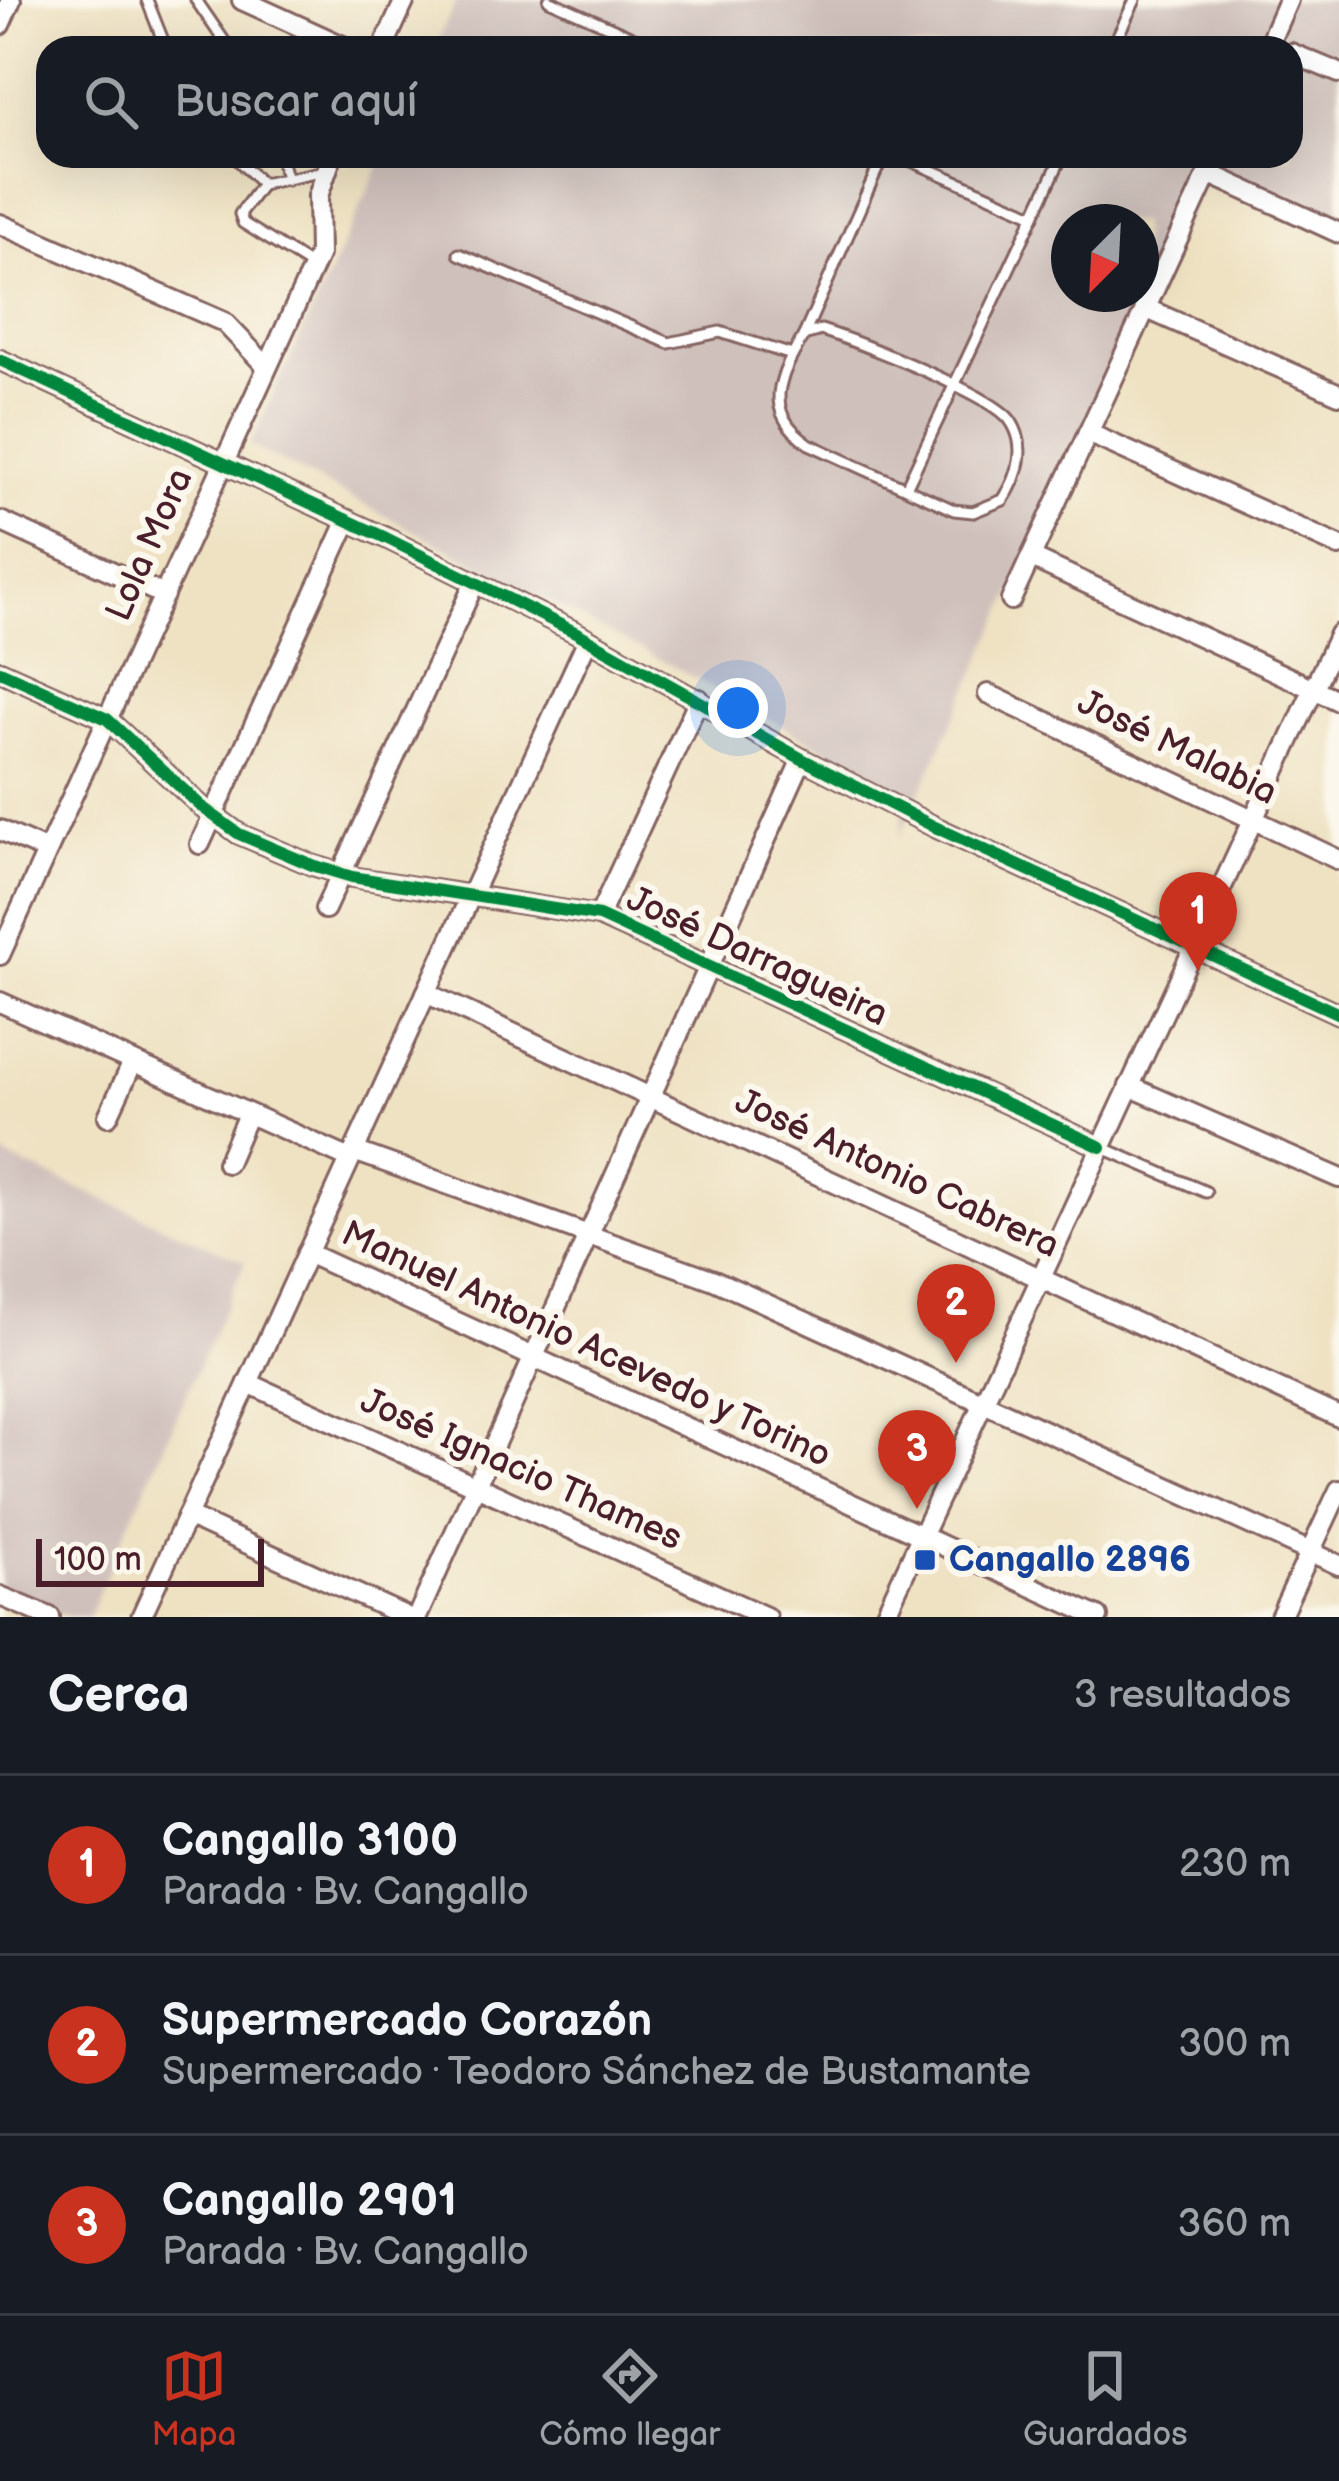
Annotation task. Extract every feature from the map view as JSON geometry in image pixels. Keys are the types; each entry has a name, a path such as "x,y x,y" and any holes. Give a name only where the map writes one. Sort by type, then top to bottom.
{"street":[{"path":"0,25 11,0"},
{"path":"242,0 321,36"},
{"path":"388,36 405,0"},
{"path":"1275,36 1288,0"},
{"path":"1303,58 1339,74"},
{"name":"Lola Mora","path":"0,955 319,254 318,196 326,168"},
{"path":"1159,278 1211,168"},
{"path":"1218,168 1339,233"},
{"path":"0,224 224,322 266,366"},
{"path":"1011,600 1143,312"},
{"path":"1154,312 1339,394"},
{"path":"0,360 475,582 935,827 1339,1014"},
{"path":"1088,434 1339,546"},
{"path":"0,520 164,595"},
{"path":"200,844 348,520"},
{"path":"1031,558 1339,701"},
{"path":"325,909 475,582"},
{"path":"884,1617 1339,634"},
{"path":"141,1617 588,639"},
{"name":"José Darragueira","path":"0,671 107,719 239,834 341,874 599,916 1101,1147"},
{"name":"José Malabia","path":"988,694 1339,860"},
{"path":"599,916 699,699"},
{"path":"417,1617 802,760"},
{"path":"0,830 47,851"},
{"name":"José Antonio Cabrera","path":"427,993 1339,1417"},
{"path":"0,1002 248,1114 352,1155 714,1280 1339,1565"},
{"path":"108,1116 133,1062"},
{"path":"1129,1086 1339,1178"},
{"path":"226,1163 248,1114"},
{"name":"Manuel Antonio Acevedo y Torino","path":"307,1253 1098,1617"},
{"name":"José Ignacio Thames","path":"248,1383 766,1617"},
{"path":"1280,1617 1339,1490"},
{"path":"187,1516 407,1617"},
{"path":"0,1596 50,1617"}],"lane":[{"path":"147,0 161,36"},
{"path":"196,0 221,36"},
{"path":"549,0 630,36"},
{"path":"1118,36 1135,0"},
{"path":"246,168 262,184"},
{"path":"284,168 287,180"},
{"path":"312,266 243,223 240,214 262,184 316,168"},
{"path":"804,335 821,330 833,334 1002,411 1013,424 1020,464 1003,500 973,512 954,510 808,444 788,429 778,404 782,379 879,168"},
{"path":"927,168 1034,215"},
{"path":"906,488 1056,168"},
{"path":"459,254 669,344 719,332 793,355"},
{"path":"1101,1147 1206,1192"}],"shaded area":[{"path":"457,0 1339,0 1339,218 1215,168 1303,168 1303,36 440,36"},
{"path":"378,168 1209,168 1159,276 1159,204 1051,204 1051,312 1142,312 899,838 907,794 250,445"},
{"path":"0,1154 245,1262 88,1617 67,1617 0,1588"}],"cycle path":[{"path":"0,360 386,538 577,633 935,827 1339,1014"},
{"path":"0,671 107,719 202,807 239,834 352,877 599,916 1101,1147"}],"place":[{"name":"Cangallo 3100","path":"1198,971"},
{"name":"Supermercado Corazón","path":"956,1363"},
{"name":"Cangallo 2901","path":"917,1509"},
{"name":"Cangallo 2896","path":"925,1560"}]}
